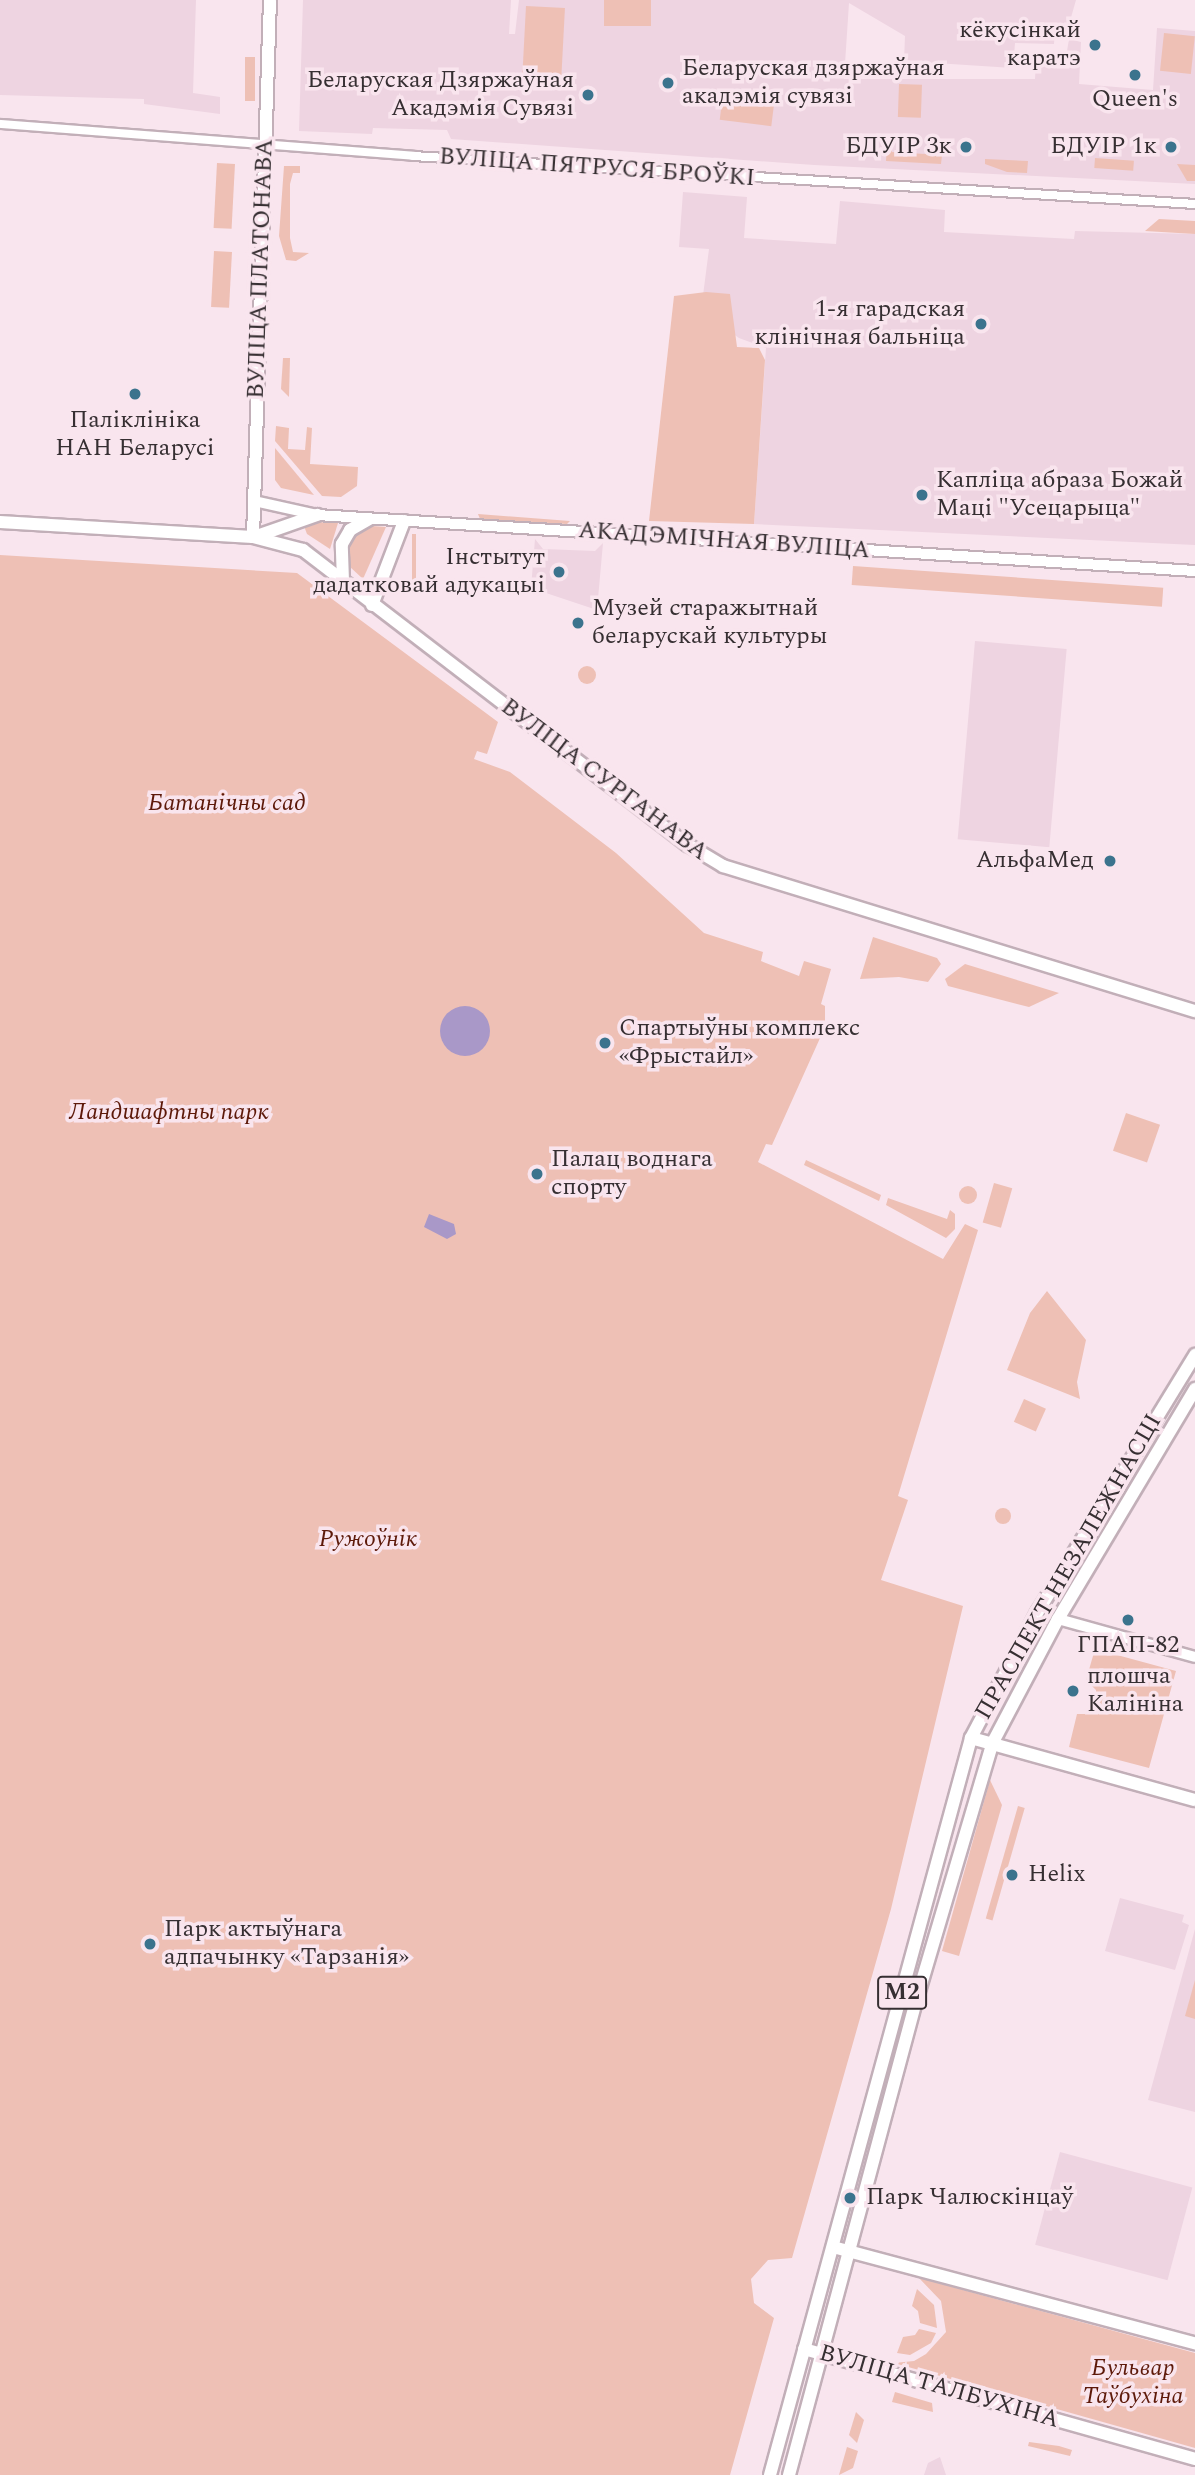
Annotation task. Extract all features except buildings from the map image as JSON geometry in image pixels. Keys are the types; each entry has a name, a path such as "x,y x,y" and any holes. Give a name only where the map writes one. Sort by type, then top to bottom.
{"main road":[{"name":"ВУЛІЦА ПЛАТОНАВА","path":"253,537 270,0"},
{"path":"0,522 253,537 317,515"},
{"path":"343,582 342,544 350,530 369,519"},
{"path":"372,605 404,521"},
{"name":"ВУЛІЦА СУРГАНАВА","path":"253,537 303,550 688,845 723,866 1195,1011"},
{"name":"ПРАСПЕКТ НЕЗАЛЕЖНАСЦІ","path":"769,2475 971,1738 1037,1614 1195,1355"},
{"name":"ПРАСПЕКТ НЕЗАЛЕЖНАСЦІ","path":"789,2475 849,2248 992,1744 1058,1619 1195,1389"},
{"path":"971,1738 1195,1800"},
{"path":"833,2246 849,2248 1195,2343"},
{"name":"ВУЛІЦА ТАЛБУХІНА","path":"804,2349 1195,2459"}],"street":[{"name":"ВУЛІЦА ПЯТРУСЯ БРОЎКІ","path":"0,124 266,145 1195,204"},
{"name":"АКАДЭМІЧНАЯ ВУЛІЦА","path":"254,501 317,515 369,519 1195,572"},
{"path":"1058,1619 1195,1657"}],"shaded area":[{"path":"0,0 196,0 193,93 220,97 220,114 144,104 144,99 0,95"},
{"path":"303,0 511,0 509,34 515,34 519,0 1076,0 1068,28 1055,27 1054,44 1015,43 1013,68 904,61 905,36 849,3 844,79 1035,79 1036,60 1065,63 1069,39 1081,42 1079,84 1153,90 1157,28 1195,31 1195,184 814,165 451,139 447,130 373,128 372,134 299,131"},
{"path":"683,192 747,197 744,238 836,244 840,201 945,210 944,232 1074,239 1075,231 1195,234 1195,545 754,524 766,348 739,338 701,311 709,249 679,247"},
{"path":"535,539 543,549 595,551 603,543 597,610 531,588"},
{"path":"975,641 1067,649 1049,847 958,839"},
{"path":"465,1006 483,1013 490,1031 483,1049 465,1056 447,1049 440,1031 447,1013"},
{"path":"429,1214 454,1224 456,1234 447,1239 424,1227"},
{"path":"1120,1898 1184,1915 1182,1922 1189,1925 1175,1970 1105,1951"},
{"path":"1195,1929 1195,2112 1148,2100"},
{"path":"1060,2152 1192,2187 1167,2280 1035,2245"},
{"path":"940,2457 946,2475 924,2475 928,2463"}],"green space":[{"path":"604,0 651,0 651,26 604,26"},
{"path":"526,6 565,8 561,86 522,84"},
{"path":"1164,33 1195,36 1191,74 1160,71"},
{"path":"245,57 255,57 255,101 245,101"},
{"path":"899,84 922,85 921,118 898,117"},
{"path":"723,93 775,99 771,126 720,120"},
{"path":"887,144 892,144 892,152 942,155 941,164 886,161"},
{"path":"1095,158 1134,161 1133,171 1094,168"},
{"path":"985,159 1028,161 1027,173 1007,172 985,164"},
{"path":"217,163 235,164 232,229 214,228"},
{"path":"1177,164 1195,165 1195,181 1187,181"},
{"path":"284,166 300,166 300,173 293,173 290,184 290,238 293,252 309,253 296,261 286,260 279,236"},
{"path":"1159,219 1195,221 1195,234 1145,231"},
{"path":"214,251 232,252 229,308 211,307"},
{"path":"706,292 730,294 737,347 759,348 765,360 754,524 649,521 674,296"},
{"path":"283,358 290,358 289,397 281,389"},
{"path":"276,426 289,428 288,449 305,450 307,427 312,428 310,464 358,467 357,486 341,497 322,496 275,441"},
{"path":"275,448 314,495 281,488 275,480"},
{"path":"478,514 570,521 567,524 480,519"},
{"path":"316,522 338,523 330,549 307,534 304,526"},
{"path":"372,526 386,527 363,579 349,566 345,556 354,536"},
{"path":"412,534 416,534 416,592 412,592"},
{"path":"0,555 297,573 498,722 487,754 477,751 474,759 510,772 616,853 704,933 763,952 761,961 799,976 804,961 831,969 821,1004 825,1006 825,1027 772,1145 766,1144 758,1162 943,1259 965,1224 978,1230 898,1496 908,1500 881,1580 963,1606 891,1909 792,2258 768,2260 751,2279 754,2303 774,2318 730,2475 0,2475"},
{"path":"853,566 1163,588 1162,607 852,585"},
{"path":"587,666 595,671 596,675 591,683 587,684 579,679 578,675 583,667"},
{"path":"873,937 937,958 941,964 928,982 899,977 860,979"},
{"path":"965,964 1059,993 1029,1007 948,986 945,979"},
{"path":"1126,1113 1160,1125 1147,1163 1113,1151"},
{"path":"806,1160 881,1195 879,1201 804,1165"},
{"path":"994,1183 1012,1188 1001,1228 983,1222"},
{"path":"968,1186 976,1191 977,1195 972,1203 968,1204 960,1199 959,1195 964,1187"},
{"path":"888,1198 947,1219 950,1210 955,1214 955,1229 946,1238 886,1205"},
{"path":"1047,1291 1086,1340 1077,1382 1080,1399 1007,1370 1030,1313"},
{"path":"1024,1399 1046,1409 1036,1432 1014,1422"},
{"path":"1000,1508 1006,1508 1011,1516 1009,1522 1000,1524 995,1519 995,1513"},
{"path":"1095,1649 1176,1671 1149,1768 1069,1747 1077,1714 1086,1714 1096,1702 1096,1690 1086,1680"},
{"path":"990,1780 1002,1805 959,1956 942,1951"},
{"path":"1018,1806 1025,1808 992,1920 986,1918"},
{"path":"1195,1980 1195,2019 1185,2016"},
{"name":"Бульвар Таўбухіна","path":"919,2278 1195,2353 1195,2448 894,2363 914,2361 926,2354 946,2332 941,2301"},
{"path":"917,2289 934,2305 937,2328 920,2323 918,2311 912,2306"},
{"path":"919,2329 936,2333 931,2343 910,2355 897,2353 903,2337 915,2335"},
{"path":"895,2392 932,2403 933,2412 892,2402"},
{"path":"856,2412 864,2420 857,2443 849,2435"},
{"path":"1029,2442 1072,2450 1070,2456 1028,2446"},
{"path":"847,2447 858,2451 853,2468 839,2475"}],"place":[{"name":"кёкусінкай каратэ","path":"1095,45"},
{"name":"Queen's","path":"1135,75"},
{"name":"Беларуская дзяржаўная акадэмія сувязі","path":"668,83"},
{"name":"Беларуская Дзяржаўная Акадэмія Сувязі","path":"588,95"},
{"name":"БДУІР 3к","path":"966,147"},
{"name":"БДУІР 1к","path":"1171,147"},
{"name":"1-я гарадская клінічная бальніца","path":"981,324"},
{"name":"Паліклініка НАН Беларусі","path":"135,394"},
{"name":"Капліца абраза Божай Маці \"Усецарыца\"","path":"922,495"},
{"name":"Інстытут дадатковай адукацыі","path":"559,572"},
{"name":"Музей старажытнай беларускай культуры","path":"578,623"},
{"name":"АльфаМед","path":"1110,861"},
{"name":"Спартыўны комплекс «Фрыстайл»","path":"605,1043"},
{"name":"Палац воднага спорту","path":"537,1174"},
{"name":"ГПАП-82","path":"1128,1620"},
{"name":"плошча Калініна","path":"1073,1691"},
{"name":"Helix","path":"1012,1875"},
{"name":"Парк актыўнага адпачынку «Тарзанія»","path":"150,1944"},
{"name":"Парк Чалюскінцаў","path":"850,2198"}],"park label":[{"name":"Батанічны сад","path":"227,804"},
{"name":"Ландшафтны парк","path":"169,1113"},
{"name":"Ружоўнік","path":"368,1540"}]}
